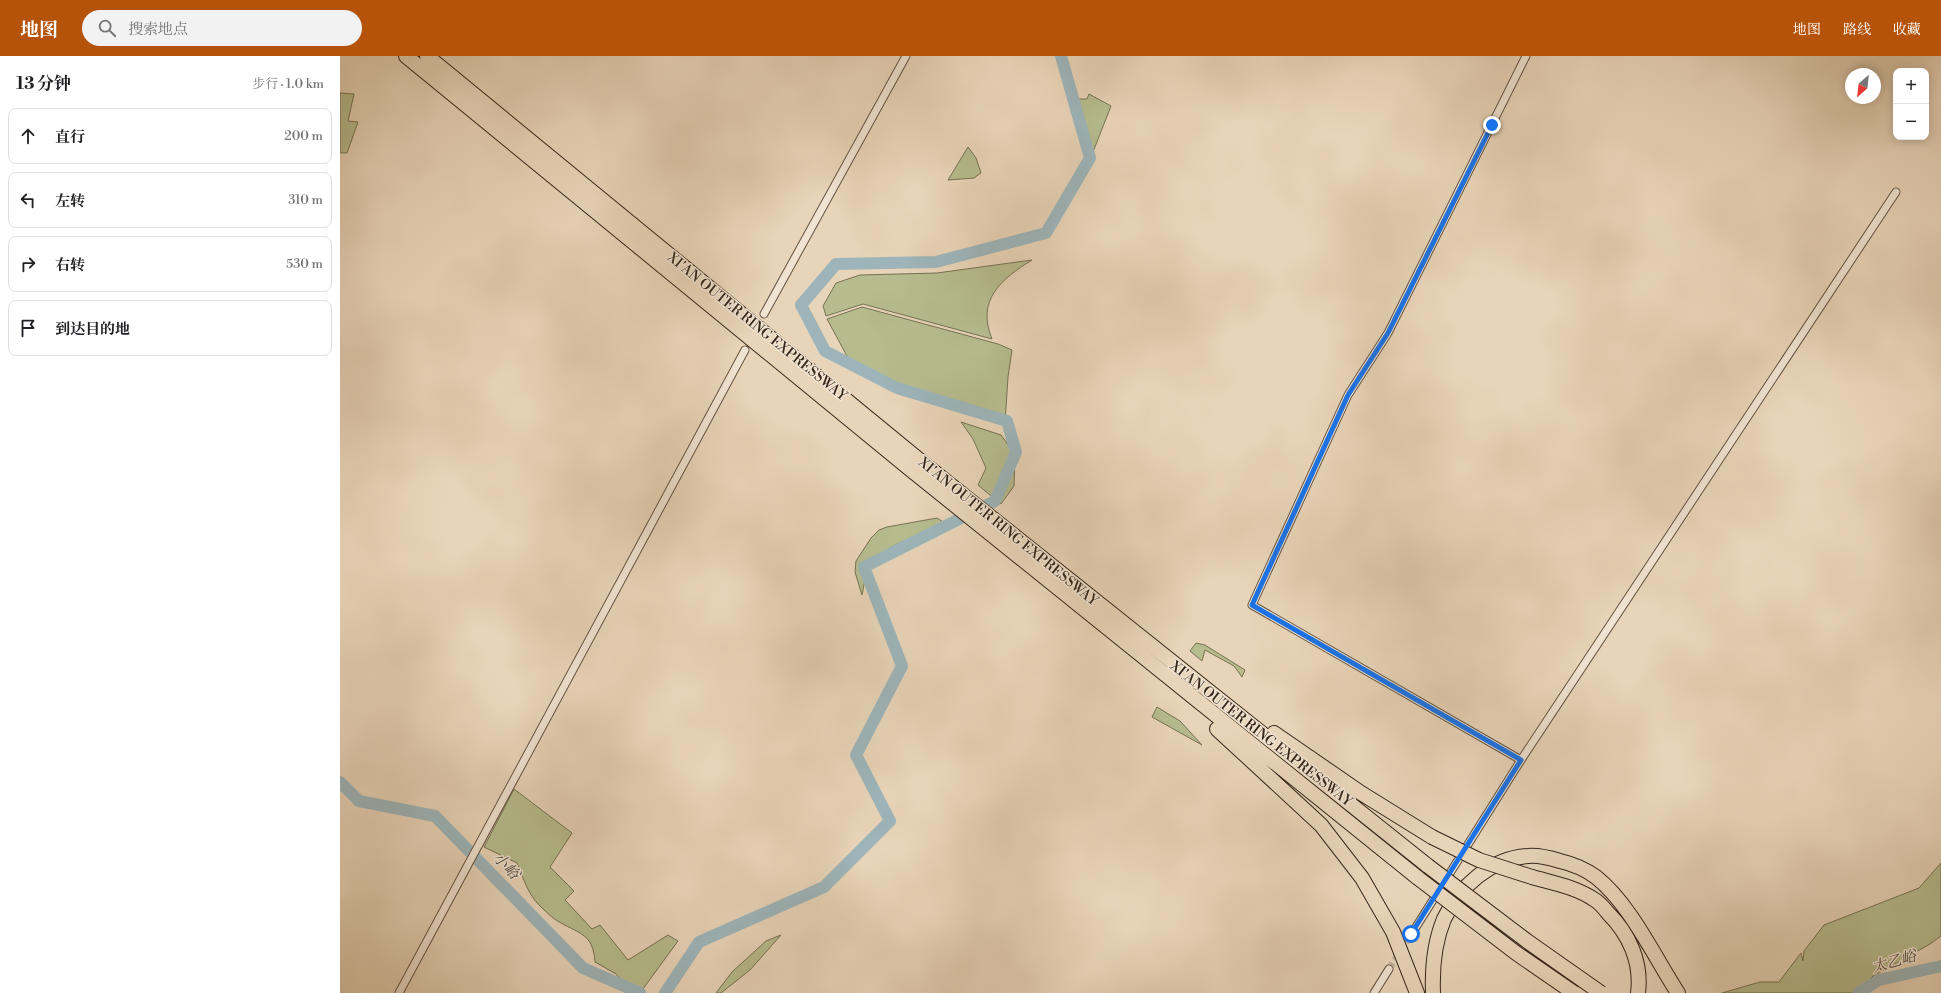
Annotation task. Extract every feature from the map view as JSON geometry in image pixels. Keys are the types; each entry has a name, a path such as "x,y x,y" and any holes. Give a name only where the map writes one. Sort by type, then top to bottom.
{"highway":[{"name":"XI'AN OUTER RING EXPRESSWAY","path":"406,56 1018,548 1104,626 1418,878 1516,953 1574,993"},
{"name":"XI'AN OUTER RING EXPRESSWAY","path":"427,56 950,493"},
{"name":"XI'AN OUTER RING EXPRESSWAY","path":"1018,548 1116,618 1428,866 1527,941 1601,993"},
{"path":"1116,618 1361,794 1432,838 1479,860 1532,877 1571,887 1596,900 1618,923 1630,941 1638,964 1638,993"},
{"path":"1104,626 1250,758 1321,826 1362,878 1393,932 1417,993"},
{"path":"1433,993 1432,970 1435,946 1444,920 1455,899 1478,876 1503,862 1528,856 1551,858 1575,865 1596,877 1618,899 1640,930 1678,993"}],"street":[{"path":"764,314 906,56"},
{"path":"1521,760 1252,605 1348,395 1388,333 1526,56"},
{"path":"1411,934 1521,760 1896,192"},
{"path":"399,993 744,350"},
{"path":"1374,993 1388,970"}],"green space":[{"path":"340,93 354,94 348,121 358,122 347,153 340,153"},
{"path":"1089,94 1111,106 1091,157 1076,99 1087,99"},
{"path":"968,147 976,158 981,173 974,178 948,180"},
{"path":"1032,260 1010,275 994,292 989,302 987,313 988,325 992,339 863,304 826,316 823,306 836,283 860,275 937,273"},
{"path":"862,307 998,344 1012,350 1008,377 1005,423 962,403 863,375 847,356 827,319"},
{"path":"961,422 1001,435 1015,454 1014,486 1001,504 978,485 986,468 973,439"},
{"path":"937,518 951,527 903,541 882,554 874,562 867,573 862,595 855,572 856,561 871,538 879,530 887,527"},
{"path":"1196,643 1205,645 1245,670 1242,677 1234,666 1205,650 1202,661 1190,651"},
{"path":"1157,707 1180,721 1202,745 1152,717"},
{"path":"514,789 572,833 550,867 574,891 565,900 592,929 600,925 628,960 668,935 678,941 640,993 631,992 616,974 595,962 594,952 588,939 556,920 538,904 528,889 517,863 484,847"},
{"path":"1941,863 1941,936 1930,944 1873,976 1857,993 1722,993 1760,982 1779,982 1801,953 1803,961 1804,951 1824,925 1919,888"},
{"path":"781,935 750,970 721,993 716,993 732,972 766,941"}],"waterway":[{"path":"665,993 699,942 824,887 890,821 856,755 902,666 864,567 995,501 1016,452 1007,421 897,388 825,351 801,305 836,264 936,262 1046,233 1090,158 1061,56"},
{"name":"小峪","path":"340,782 359,801 435,816 583,968 640,993"},
{"name":"太乙峪","path":"1858,993 1879,980 1941,966"}],"tunnel":[{"path":"1389,969 1411,935"}],"route":[{"path":"1411,934 1521,760 1252,605 1348,395 1388,333 1492,125"}]}
